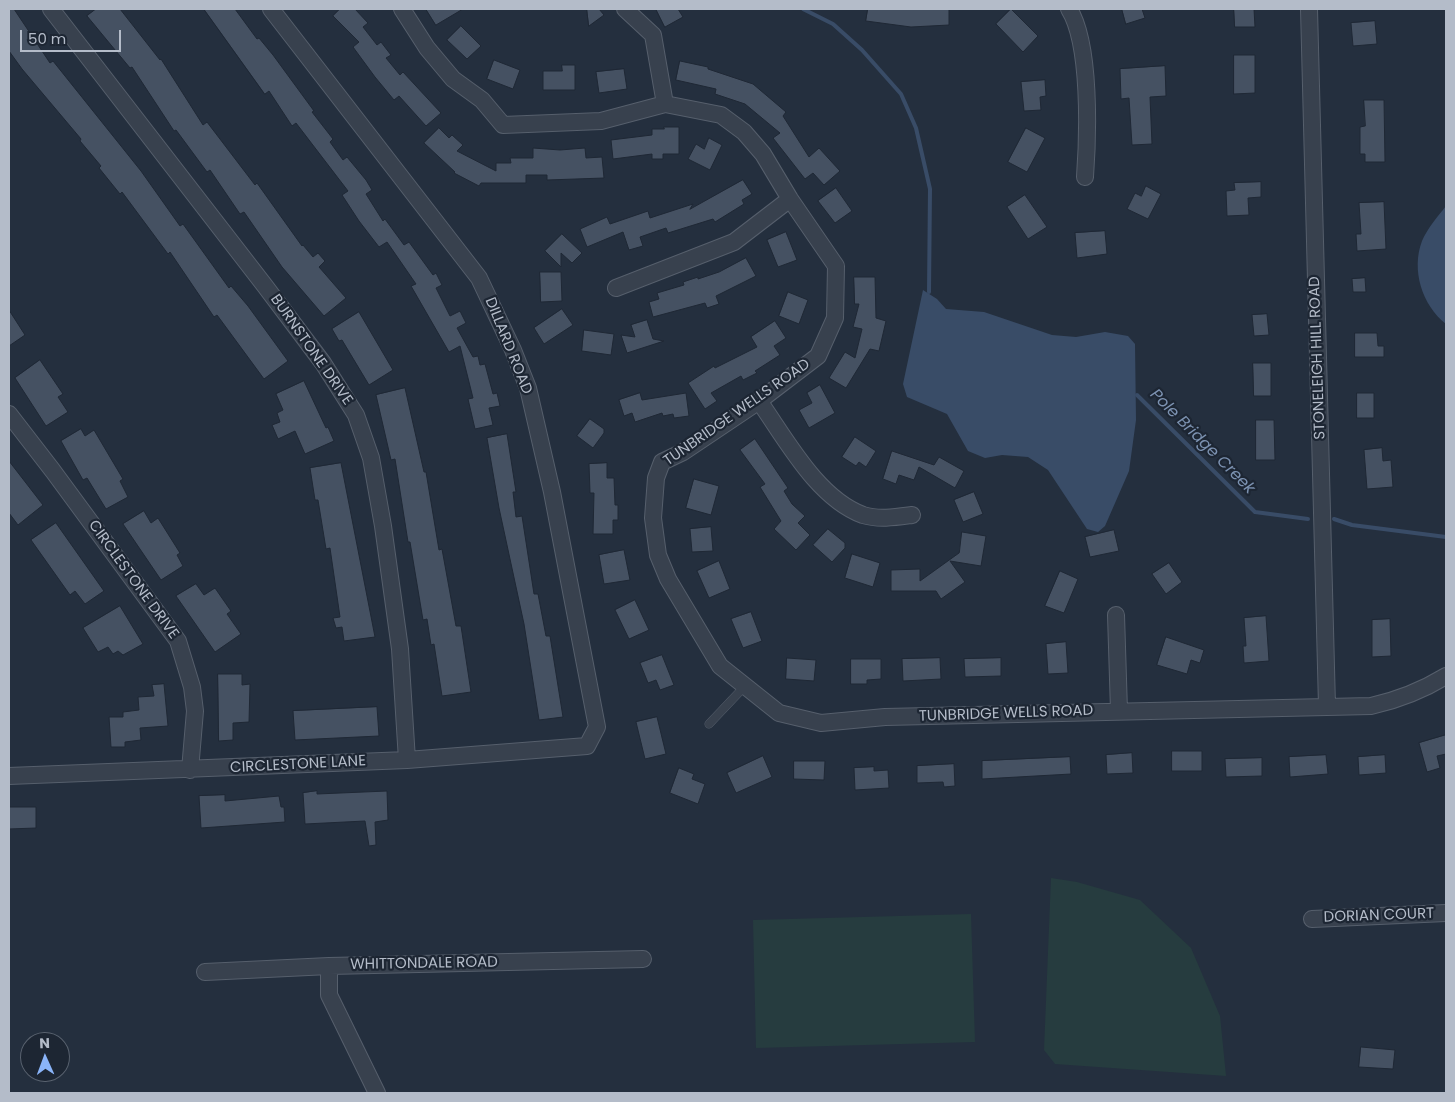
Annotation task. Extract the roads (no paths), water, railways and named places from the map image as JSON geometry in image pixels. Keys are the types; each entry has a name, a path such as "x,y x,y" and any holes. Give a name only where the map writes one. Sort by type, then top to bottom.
{"street":[{"name":"BURNSTONE DRIVE","path":"51,9 323,363 356,414 371,458 400,649 406,760"},
{"name":"DILLARD ROAD","path":"271,9 479,278 513,350 528,388 552,492 597,727 586,746"},
{"name":"TUNBRIDGE WELLS ROAD","path":"402,9 427,48 453,79 482,100 503,125 601,121 665,104 721,115 744,132 763,154 790,199 836,266 835,318 818,356 759,401 683,452 662,462 656,478 653,518 658,555 668,579 720,666 779,713 821,723 885,717 1371,706 1391,701 1428,687 1446,676"},
{"path":"625,9 653,35 665,104"},
{"path":"1069,9 1079,32 1083,65 1085,177"},
{"name":"STONELEIGH HILL ROAD","path":"1309,9 1327,706"},
{"path":"616,288 734,242 790,199"},
{"path":"759,401 817,481 834,498 864,515 889,518 912,515"},
{"name":"CIRCLESTONE DRIVE","path":"9,414 178,641 192,687 195,711 190,770"},
{"path":"1116,615 1119,711"},
{"name":"CIRCLESTONE LANE","path":"9,776 406,760 586,746"},
{"name":"DORIAN COURT","path":"1312,919 1446,914"},
{"name":"WHITTONDALE ROAD","path":"205,972 329,966 643,959"},
{"path":"329,966 329,995 377,1093"}],"lane":[{"path":"709,724 745,686"}],"water":[{"path":"1446,206 1446,324 1425,297 1418,275 1418,264 1419,252 1424,236"},
{"path":"923,290 937,299 946,309 984,312 1052,335 1076,337 1105,332 1128,336 1135,344 1136,420 1129,471 1105,526 1098,532 1087,529 1048,470 1028,457 1002,455 985,458 968,451 947,414 907,397 903,384"}],"waterway":[{"name":"Pole Bridge Creek","path":"803,9 833,24 862,50 901,94 916,128 930,189 929,292"},
{"name":"Pole Bridge Creek","path":"1137,395 1255,512 1308,519"},
{"name":"Pole Bridge Creek","path":"1334,519 1352,525 1446,537"}]}
